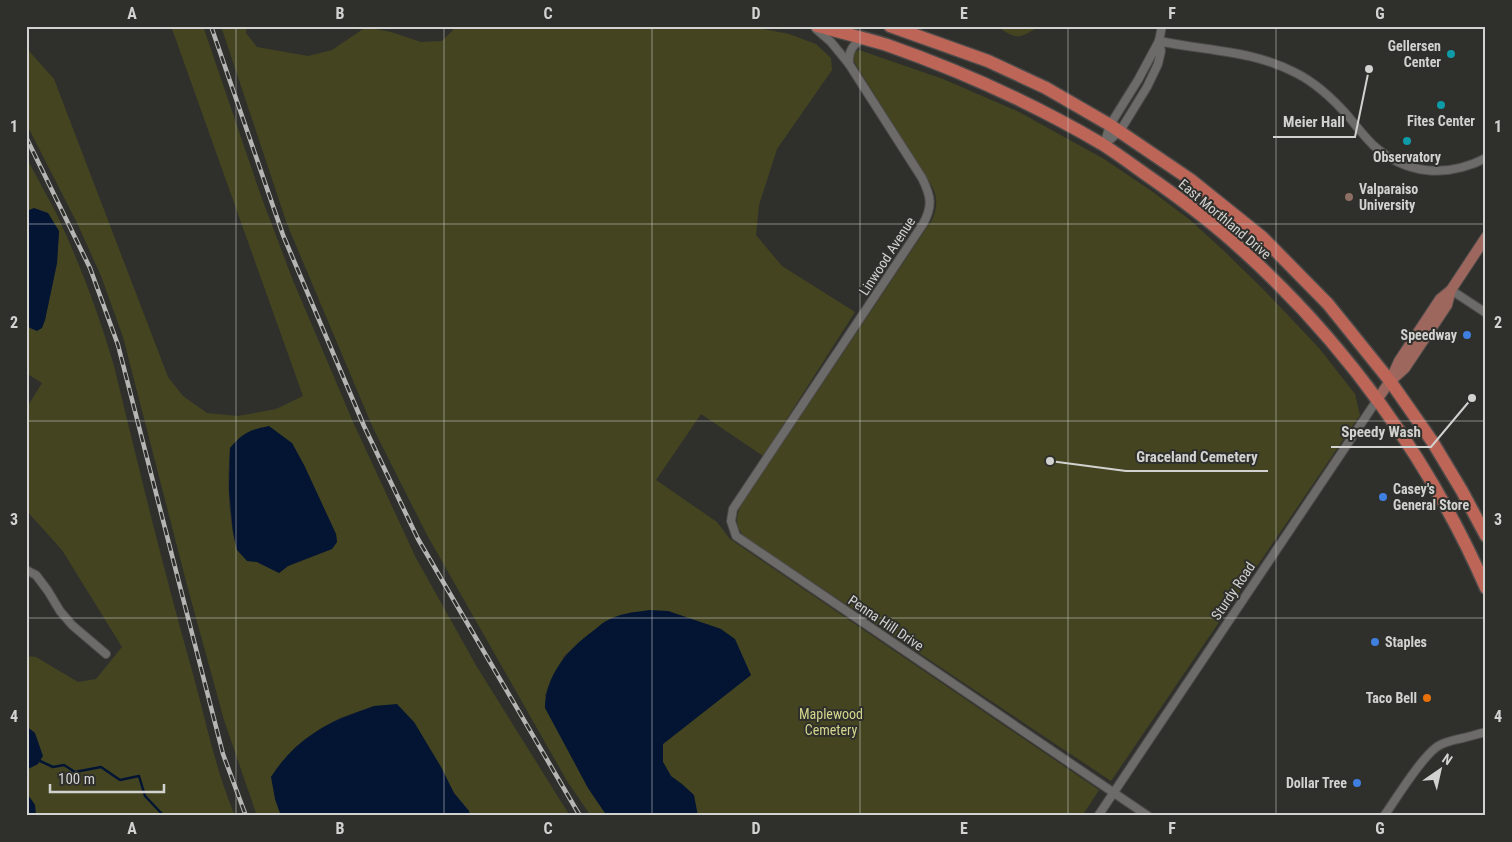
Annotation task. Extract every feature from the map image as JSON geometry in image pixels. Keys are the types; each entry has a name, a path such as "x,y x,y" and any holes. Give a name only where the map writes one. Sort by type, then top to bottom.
{"highway":[{"name":"East Morthland Drive","path":"815,26 864,38 946,67 1052,116 1104,145 1188,205 1240,247 1292,298 1334,346 1377,400 1413,452 1443,502 1472,556 1486,588"},
{"name":"East Morthland Drive","path":"890,26 988,61 1046,88 1115,128 1191,180 1262,237 1328,304 1390,381 1432,441 1484,529"}],"main road":[{"name":"Sturdy Road","path":"1377,400 1390,381 1400,360 1440,299 1451,290 1486,237"}],"street":[{"name":"Linwood Avenue","path":"803,405 923,224 930,206 922,178 849,64 832,42 815,26"},
{"path":"1104,145 1152,77 1161,51 1159,41 1162,26"},
{"path":"849,64 849,53 852,47 864,38"},
{"path":"1159,41 1245,55 1282,66 1297,73 1319,88 1335,103 1372,144 1394,160 1408,166 1439,171 1454,170 1471,166 1486,158"},
{"path":"1451,290 1486,313"},
{"name":"Sturdy Road","path":"1098,816 1377,400"},
{"name":"Penna Hill Drive","path":"803,405 733,509 731,521 736,536 1148,816"},
{"path":"26,570 36,575 60,611 72,625 106,654"},
{"path":"1384,816 1420,765 1438,746 1450,740 1486,732"}],"green space":[{"path":"171,26 203,26 261,196 292,278 353,422 416,558 477,667 570,816 470,816 469,811 454,793 414,722 374,706 340,718 318,730 275,799 281,816 257,816 224,720 123,337 101,276 78,225 26,123 26,46 54,79 168,377 183,396 207,413 238,416 276,409 303,396","holes":["292,443 336,534 337,542 332,549 288,566 279,573 237,550 229,499 230,448"]},
{"name":"Maplewood Cemetery","path":"221,26 247,26 246,33 257,47 308,56 332,50 366,27 391,32 421,42 442,41 455,26 747,26 789,34 816,44 831,58 832,70 777,149 759,205 756,235 782,266 855,312 763,456 701,414 656,480 717,522 730,539 1099,790 1082,816 686,816 671,776 663,762 663,744 751,675 721,629 668,611 632,612 608,620 564,656 545,695 574,761 588,788 607,816 591,816 567,781 427,535 373,428 287,224"},
{"path":"1040,26 1023,35 1015,36 998,27"},
{"path":"859,50 943,79 1019,112 1104,159 1153,192 1190,220 1265,291 1319,348 1355,394 1360,415 1111,781 745,537 738,527 737,516 740,507 932,220 935,212 936,196 933,188 853,60 854,54"},
{"path":"26,157 57,215 74,252 89,289 108,347 212,746 222,782 235,816 36,816 35,805 26,792 26,770 38,764 35,733 26,726 26,656 36,657 78,682 96,679 122,647 62,550 26,510 26,409 42,383 26,373 26,324 30,328 42,328 45,320 57,263 59,232 48,213 29,210 26,214"}],"water":[{"path":"34,208 48,213 59,231 57,263 45,320 42,328 37,331 26,324 26,214"},
{"path":"269,426 292,443 336,534 337,542 332,549 288,566 279,573 257,562 247,561 237,550 233,532 229,490 230,448 247,433"},
{"path":"650,610 668,611 721,629 735,639 751,675 663,744 663,762 671,776 694,795 698,816 607,816 588,788 545,708 546,696 554,674 575,646 606,621 623,614"},
{"path":"397,704 414,722 454,793 469,811 470,816 281,816 275,799 271,777 297,746 318,730 342,718 374,706"},
{"path":"26,726 35,733 43,756 38,764 26,770"},
{"path":"26,792 35,805 36,816 26,816"}],"waterway":[{"path":"38,760 53,767 64,765 75,772 101,767 120,780 139,776 145,796 164,816"}],"railway":[{"path":"211,26 283,235 364,426 418,539 580,816"},
{"path":"26,137 90,268 118,345 223,754 246,816"}],"place":[{"name":"Gellersen Center","path":"1451,54"},
{"name":"Meier Hall","path":"1369,69"},
{"name":"Fites Center","path":"1441,105"},
{"name":"Observatory","path":"1407,141"},
{"name":"Valparaiso University","path":"1349,197"},
{"name":"Speedway","path":"1467,335"},
{"name":"Speedy Wash","path":"1472,398"},
{"name":"Graceland Cemetery","path":"1050,461"},
{"name":"Casey's General Store","path":"1383,497"},
{"name":"Staples","path":"1375,642"},
{"name":"Taco Bell","path":"1427,698"},
{"name":"Dollar Tree","path":"1357,783"}]}
